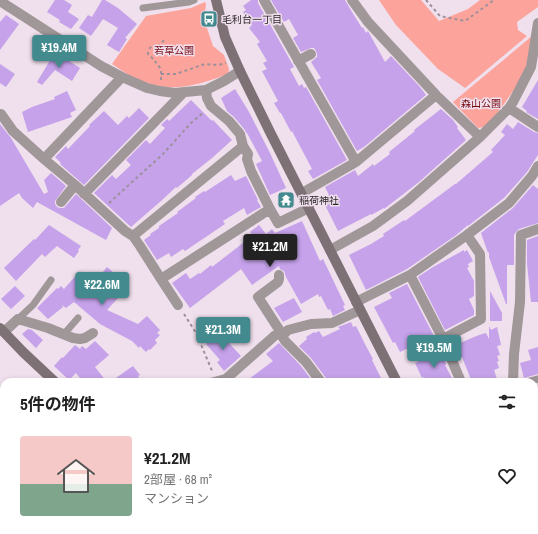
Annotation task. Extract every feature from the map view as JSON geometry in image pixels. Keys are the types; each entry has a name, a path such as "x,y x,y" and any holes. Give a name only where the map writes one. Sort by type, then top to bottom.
{"street":[{"path":"216,0 225,37 240,71 395,378"},
{"path":"264,0 356,162"},
{"path":"352,0 368,22 436,95 480,138"},
{"path":"0,1 101,66 147,88 175,93 206,90 240,71"},
{"path":"330,250 373,226 407,201 480,138 509,108 531,67 538,23"},
{"path":"298,61 311,54"},
{"path":"44,159 122,77"},
{"path":"206,90 210,106 229,120 240,134 248,154 251,171 278,223 309,208"},
{"path":"84,194 184,92"},
{"path":"302,193 356,162 436,95"},
{"path":"509,108 538,127"},
{"path":"0,114 13,131 75,185 124,231 133,236 160,280 178,305"},
{"path":"133,236 244,146"},
{"path":"225,378 288,330 311,324 332,323 410,275 509,203 535,179 538,166"},
{"path":"61,202 75,185"},
{"path":"160,280 270,209"},
{"path":"513,378 514,354 520,302 520,235 538,229"},
{"path":"443,339 481,319 480,254 467,235"},
{"path":"279,275 278,282 258,297 285,341 306,362 318,378"},
{"path":"410,275 443,339 460,378"},
{"path":"51,378 2,330 18,319 73,338 85,338 93,333"}],"lane":[{"path":"143,8 189,2 194,0"},
{"path":"18,319 33,304 51,280"},
{"path":"64,334 78,318"}],"path":[{"path":"426,0 440,16 465,21 494,0"},
{"path":"205,24 210,23"},
{"path":"160,91 161,69 154,59 148,54 148,51 153,45 157,48 164,40"},
{"path":"161,74 176,74 205,64 218,65 229,61"},
{"path":"112,201 163,154 199,116"},
{"path":"178,305 196,333 213,373 225,378"}],"green space":[{"path":"379,0 421,0 439,21 468,9 480,0 538,0 538,7 517,22 518,30 527,36 465,88 438,69 396,25"},
{"name":"若草公園","path":"205,2 204,19 213,46 224,55 229,69 228,74 190,86 167,87 143,82 130,76 112,64 146,16 191,8"},
{"name":"森山公園","path":"532,36 527,67 521,80 494,118 484,127 478,128 453,102"}],"building":[{"path":"55,0 64,0 72,5 68,12 79,19 71,29 59,22 60,20 47,12"},
{"path":"102,0 105,0 118,8 137,24 125,38 127,39 119,52 107,45 118,28 103,19 91,36 79,28 88,15 92,17"},
{"path":"251,0 258,0 258,3 294,67 290,69 299,86 302,84 304,88 306,87 347,160 313,179 308,171 312,169 292,131 291,132 274,103 278,101 262,71 267,69 263,63 267,61 257,44 260,42 249,28 252,25 243,12 246,10 243,6"},
{"path":"271,0 345,0 362,28 363,27 366,33 368,31 385,62 391,56 426,95 364,147 357,151 317,80 321,78 311,62 317,57 316,51 314,48 311,48 301,52 293,38 298,35 289,19 284,22"},
{"path":"6,15 19,24 0,50 0,22"},
{"path":"55,52 80,68 72,81 55,70 42,85 37,82"},
{"path":"0,64 15,74 6,87 0,83"},
{"path":"538,80 538,119 526,112 527,111 522,107"},
{"path":"235,89 249,112 286,188 270,195 256,164 262,161 247,133 227,111 221,98"},
{"path":"67,91 76,110 70,113 72,117 28,132 22,112 55,99 54,97"},
{"path":"191,100 232,140 131,227 94,193 112,175 116,179 131,165 126,160 146,140 150,144 165,128 161,125 167,119 169,121"},
{"path":"139,108 149,118 84,185 60,164 61,163 55,157 66,146 68,149 90,126 89,125 104,111 118,125 127,116 129,118"},
{"path":"441,109 453,120 466,140 419,182 384,209 338,231 322,199 329,195 325,187 355,170 358,176 373,164 374,166 390,154 389,152 415,131 414,130"},
{"path":"518,122 538,133 538,155 527,172 504,198 455,236 407,269 366,290 349,255 384,236 383,234 404,220 405,221 456,184 493,152 491,150 505,135 501,132 507,124 513,129"},
{"path":"0,124 11,138 44,194 48,192 44,180 51,173 66,186 55,201 57,207 64,208 76,194 112,228 106,240 37,202 33,208 22,198 19,193 0,206"},
{"path":"231,175 235,181 246,176 261,207 247,215 244,208 223,221 225,224 185,251 183,249 171,257 169,253 157,260 144,240 159,228 159,226 196,198 195,197"},
{"path":"533,185 538,189 538,223 519,229 514,235 514,265 507,265 506,304 489,257 489,252 488,253 481,233 513,208"},
{"path":"302,221 320,261 323,259 345,305 343,306 345,310 333,316 330,309 328,310 321,296 319,297 318,294 301,304 284,271 280,269 279,266 252,285 241,269 190,308 172,283 186,273 190,279 199,273 200,274 211,265 212,267 253,235 250,232 259,225 266,234 272,229 275,233"},
{"path":"49,225 81,246 78,250 79,251 74,258 57,246 45,257 42,254 16,281 4,268"},
{"path":"538,236 538,302 531,302 527,264 527,240"},
{"path":"464,250 464,252 467,250 473,261 468,264 469,267 467,268 474,281 474,296 469,299 474,310 474,315 445,330 418,277"},
{"path":"107,267 129,286 107,310 138,324 147,316 160,330 157,333 160,335 155,340 157,343 146,352 132,341 100,324 74,302 66,308 62,305 63,307 48,319 37,308 57,288 58,289 61,286 64,289 80,271 86,279 94,274 98,278"},
{"path":"407,284 434,336 400,352 395,342 393,343 374,307 392,298 389,293"},
{"path":"15,286 25,296 11,309 1,299"},
{"path":"490,291 502,313 502,321 490,321"},
{"path":"294,298 302,312 283,322 274,308"},
{"path":"351,322 353,327 356,326 381,378 326,378 311,358 299,346 307,339 306,337 314,332 319,331 323,337 340,329 338,327"},
{"path":"489,326 491,330 497,327 501,345 497,346 500,355 497,356 499,368 494,370 497,378 470,378 462,357 458,359 453,346 486,333 489,339"},
{"path":"28,329 32,330 43,340 36,348 22,334"},
{"path":"223,331 230,339 227,341 241,356 224,371 217,362 220,360 206,344 218,333 220,335"},
{"path":"95,341 109,355 95,367 104,378 80,378 76,373 71,378 67,378 54,366 75,345 80,349 82,346 86,349"},
{"path":"279,343 301,366 310,378 250,378 273,361 266,354"},
{"path":"538,347 538,374 524,378 520,363 531,360 528,350"},
{"path":"441,351 446,364 445,365 452,378 422,378 415,363"},
{"path":"133,366 140,375 138,378 116,378"}],"place":[{"name":"毛利台一丁目","path":"209,19"},
{"name":"稲荷神社","path":"286,200"}]}
